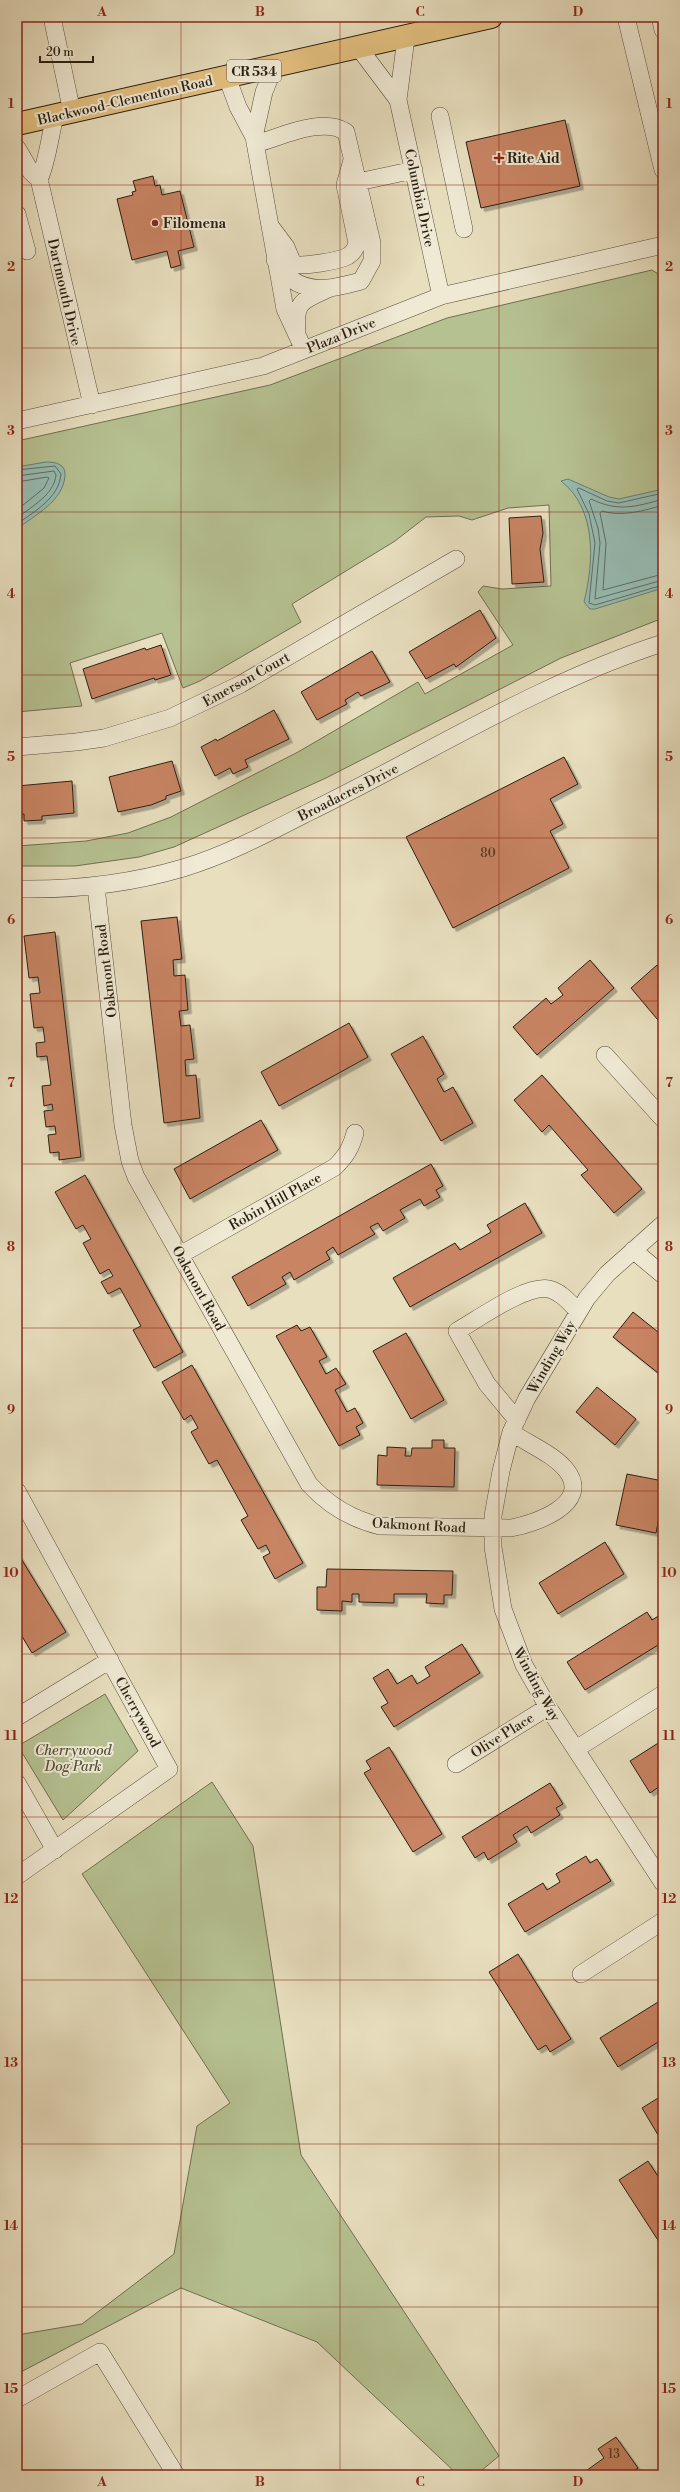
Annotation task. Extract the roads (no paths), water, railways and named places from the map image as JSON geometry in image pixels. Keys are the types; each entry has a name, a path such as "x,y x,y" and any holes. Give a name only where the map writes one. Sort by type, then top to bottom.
{"main road":[{"name":"Blackwood-Clementon Road","path":"17,124 406,38 490,17"}],"street":[{"path":"52,17 64,114"},
{"path":"626,17 663,170"},
{"path":"660,17 663,30"},
{"name":"Columbia Drive","path":"406,38 398,100 441,296"},
{"name":"Columbia Drive","path":"359,48 398,100"},
{"path":"255,141 264,92 274,67"},
{"path":"227,77 238,107 255,141 275,260 285,309 304,350"},
{"name":"Dartmouth Drive","path":"39,179 44,170 45,157 64,114"},
{"path":"440,116 464,229"},
{"path":"255,141 323,124 337,126 346,132 353,157 372,244 372,261 361,281 329,289 302,303 295,314 297,333"},
{"name":"Dartmouth Drive","path":"17,148 31,172 39,179 92,405"},
{"path":"270,226 286,247 293,264 301,266 348,256 357,243 345,185 353,157"},
{"path":"358,182 414,170"},
{"path":"17,214 22,253 54,245"},
{"name":"Plaza Drive","path":"17,421 263,366 441,296 663,245"},
{"path":"275,260 291,279 306,287 329,289"},
{"name":"Emerson Court","path":"17,747 69,743 104,738 170,718 241,684 456,559"},
{"name":"Broadacres Drive","path":"17,889 96,886 152,876 215,857 331,801 553,687 663,643"},
{"name":"Oakmont Road","path":"96,886 126,1144 136,1177 301,1471 321,1496 347,1515 361,1522 380,1526 515,1527 541,1520 564,1505 571,1493 571,1480 561,1465 514,1426 487,1384 457,1331 520,1296 540,1289 556,1292 565,1298 578,1311"},
{"path":"605,1055 663,1119"},
{"name":"Robin Hill Place","path":"180,1255 335,1167 345,1157 352,1146 355,1133"},
{"name":"Winding Way","path":"663,1224 607,1274 578,1311 514,1426 497,1487 493,1528 494,1566 503,1609 524,1665 548,1707 663,1883"},
{"path":"633,1250 663,1275"},
{"name":"Cherrywood","path":"17,1491 169,1769 17,1876"},
{"path":"17,1717 110,1660"},
{"path":"576,1749 663,1694"},
{"name":"Olive Place","path":"456,1764 548,1707"},
{"path":"17,1783 55,1850"},
{"path":"581,1974 663,1921"},
{"path":"17,2398 100,2352 176,2475"}],"water":[{"path":"46,462 57,463 62,466 65,472 63,485 54,500 47,507 17,529 17,467"},
{"path":"568,479 609,497 619,499 663,489 663,588 595,609 590,609 584,602 590,570 590,537 587,521 581,506 573,493 561,481"}],"place":[{"name":"Rite Aid","path":"499,158"},
{"name":"Filomena","path":"155,223"}],"park label":[{"name":"Cherrywood Dog Park","path":"73,1758"}]}
